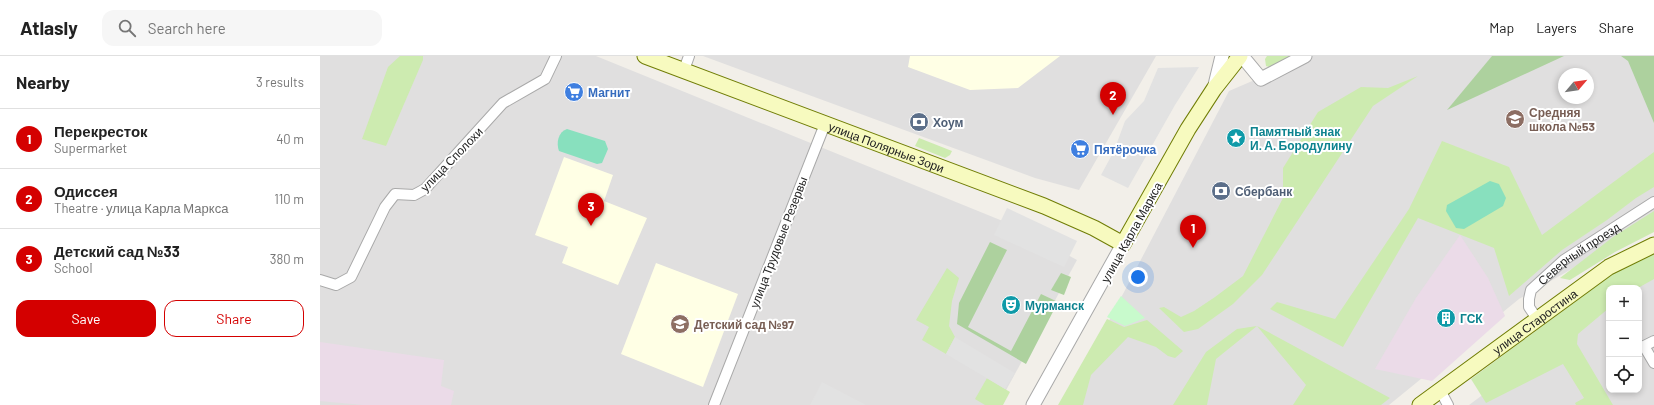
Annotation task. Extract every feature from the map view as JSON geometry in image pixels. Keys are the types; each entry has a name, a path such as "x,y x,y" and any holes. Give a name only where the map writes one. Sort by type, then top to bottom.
{"main road":[{"name":"улица Полярные Зори","path":"645,56 1044,206 1094,228 1124,244"},
{"path":"1214,89 1241,56"},
{"name":"улица Карла Маркса","path":"1124,244 1188,129 1214,89"},
{"name":"улица Старостина","path":"1420,405 1609,267 1654,244"}],"street":[{"name":"улица Сполохи","path":"320,280 336,285 351,277 385,207 395,194 414,196 425,189 503,103 545,79 556,56"},
{"path":"684,70 689,56"},
{"name":"улица Карла Маркса","path":"1214,89 1222,56"},
{"path":"1241,56 1261,79 1305,56"},
{"name":"улица Трудовые Резервы","path":"714,405 825,124"},
{"name":"Северный проезд","path":"1537,319 1529,307 1531,290 1564,260 1654,202"},
{"name":"улица Карла Маркса","path":"1033,405 1124,244"},
{"path":"1654,341 1644,346 1654,363"},
{"path":"1440,390 1448,405"}],"shaded area":[{"path":"320,56 596,56 1015,226 1077,260 998,405 320,405"},
{"path":"703,56 1156,56 1079,190 1035,178"},
{"path":"910,56 1060,56 1018,88 970,90 908,67"},
{"path":"1310,56 1654,56 1654,222 1519,299 1389,405 1065,405 1229,91"},
{"path":"1199,67 1175,105 1128,188 1101,175 1114,151 1125,121 1144,101 1158,68"},
{"path":"564,157 613,175 604,201 647,218 618,285 562,263 568,247 535,235"},
{"path":"1007,208 1077,241 1064,267 994,235"},
{"path":"1460,235 1488,278 1505,316 1432,381 1375,369 1416,298"},
{"name":"Детский сад №97","path":"656,263 738,294 703,387 621,354"},
{"path":"1654,278 1654,405 1469,405 1606,303 1606,393 1642,393 1642,285 1640,285"},
{"path":"955,337 1015,373 1005,389 946,354"},
{"path":"320,342 444,360 441,386 454,391 451,405 363,405 320,401"},
{"path":"822,382 866,405 810,405"}],"green space":[{"path":"400,56 423,56 423,60 386,146 362,139 388,67"},
{"path":"1267,56 1295,56 1272,68 1266,66 1265,59"},
{"path":"1492,56 1564,56 1447,110"},
{"path":"1621,56 1654,56 1654,123 1628,61"},
{"path":"1418,76 1373,106 1262,275 1233,304 1198,329 1184,332 1159,308 1164,307 1181,317 1194,311 1243,276 1283,198 1283,168 1318,112 1361,87 1388,88"},
{"path":"567,129 605,141 608,149 602,163 597,164 559,151 558,138 564,130"},
{"path":"919,138 952,151 950,155 945,158 915,146"},
{"path":"1442,141 1509,167 1542,235 1654,152 1654,187 1562,250 1509,296 1494,248 1418,218 1343,347 1270,309 1277,302 1335,319 1409,209"},
{"path":"1490,181 1499,184 1506,198 1503,206 1464,229 1456,228 1446,211 1447,205"},
{"path":"1654,211 1654,232 1615,252 1570,280 1560,278 1613,237"},
{"path":"990,242 1007,250 968,327 1011,351 1041,294 1058,302 1026,364 957,324 959,303"},
{"path":"1654,253 1654,279 1642,286 1606,285 1606,311 1578,334 1577,344 1613,405 1576,405 1575,403 1584,398 1563,364 1486,403 1471,379 1613,274"},
{"path":"947,268 959,278 952,301 949,326 955,337 946,354 922,340 929,327 916,320"},
{"path":"1061,273 1071,277 1064,295 1051,290"},
{"path":"1121,296 1145,318 1125,326 1107,317"},
{"path":"1107,319 1124,327 1147,320 1183,351 1175,358 1168,356 1156,347 1128,337 1091,375 1083,405 1058,405"},
{"path":"1257,326 1390,398 1381,405 1293,405 1306,385"},
{"path":"1257,326 1216,359 1207,405 1173,405 1206,352 1237,329"},
{"path":"987,378 1010,392 1003,405 985,405 975,399"}],"place":[{"name":"Магнит","path":"574,92"},
{"name":"Одиссея","path":"1113,115"},
{"name":"Средняя школа №53","path":"1515,119"},
{"name":"Хоум","path":"919,122"},
{"name":"Памятный знак И. А. Бородулину","path":"1236,138"},
{"name":"Пятёрочка","path":"1080,149"},
{"name":"Сбербанк","path":"1221,191"},
{"name":"Детский сад №33","path":"591,226"},
{"name":"Перекресток","path":"1193,248"},
{"name":"Мурманск","path":"1011,305"},
{"name":"ГСК","path":"1446,318"},
{"name":"Детский сад №97","path":"680,324"}]}
